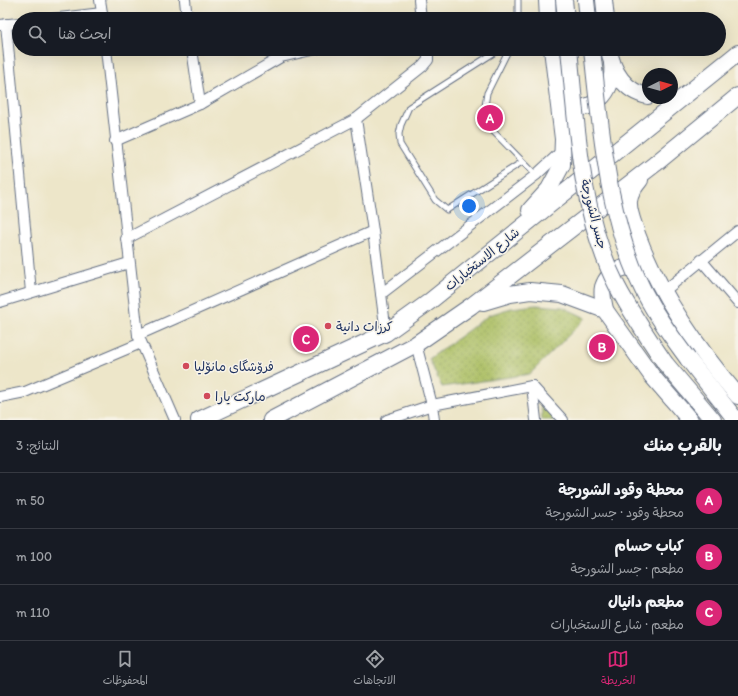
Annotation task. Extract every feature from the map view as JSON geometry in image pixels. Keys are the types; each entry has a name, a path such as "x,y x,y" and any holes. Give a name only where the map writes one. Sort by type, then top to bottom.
{"main road":[{"path":"547,0 548,12"},
{"path":"564,0 565,12"},
{"path":"586,0 587,12"},
{"path":"604,0 605,12"},
{"name":"شارع الاستخبارات","path":"199,420 386,333 428,302 738,53"},
{"path":"500,244 549,189 562,165 563,150 553,56"},
{"name":"جسر الشورجة","path":"570,56 581,165 601,246 617,285 626,302 665,363 714,420"},
{"name":"جسر الشورجة","path":"593,56 602,135 619,224 634,267 650,302 688,359 736,420"},
{"path":"558,102 579,108 593,104 604,96 611,84 610,56"},
{"path":"610,56 623,82 633,90 642,94"},
{"path":"678,94 693,88 708,76"},
{"path":"271,420 416,344 472,306 655,164 738,96"},
{"path":"655,164 636,185 630,196 629,202 632,218 640,241 663,292"},
{"path":"690,420 652,376 605,310 603,288 609,276 619,269 632,267 644,271 663,292 713,367 738,396"},
{"path":"472,306 510,294 530,291 562,294 605,310"}],"street":[{"path":"100,0 102,12"},
{"path":"185,0 186,12"},
{"path":"419,0 420,12"},
{"path":"3,24 31,292"},
{"path":"107,56 126,239 140,339 175,420"},
{"path":"193,56 200,104"},
{"path":"115,141 200,104 281,57 285,56"},
{"path":"126,239 356,119 426,63 429,56"},
{"path":"356,119 373,231 386,333"},
{"path":"381,294 536,175 563,150"},
{"path":"0,397 25,392 373,231"},
{"path":"663,292 738,231"},
{"path":"701,260 738,303"},
{"path":"0,302 129,263"},
{"path":"416,344 432,405 434,420"},
{"path":"387,420 432,405 532,386"},
{"path":"532,386 536,420"},
{"path":"532,386 563,420"}],"lane":[{"path":"518,0 518,12"},
{"path":"489,56 408,107 399,134 400,144 435,200 447,210 522,162"},
{"path":"506,56 487,93 486,106 489,127 536,175"}],"green space":[{"path":"536,305 563,307 586,318 530,374 442,387 429,359 489,315 511,308"},
{"path":"541,402 556,420 542,420"}],"place":[{"name":"محطة وقود الشورجة","path":"490,118"},
{"name":"كرزات دانية","path":"328,326"},
{"name":"مطعم دانيال","path":"306,339"},
{"name":"كباب حسام","path":"602,347"},
{"name":"فرۆشگای مانۆلیا","path":"186,366"},
{"name":"ماركت يارا","path":"207,396"}]}
